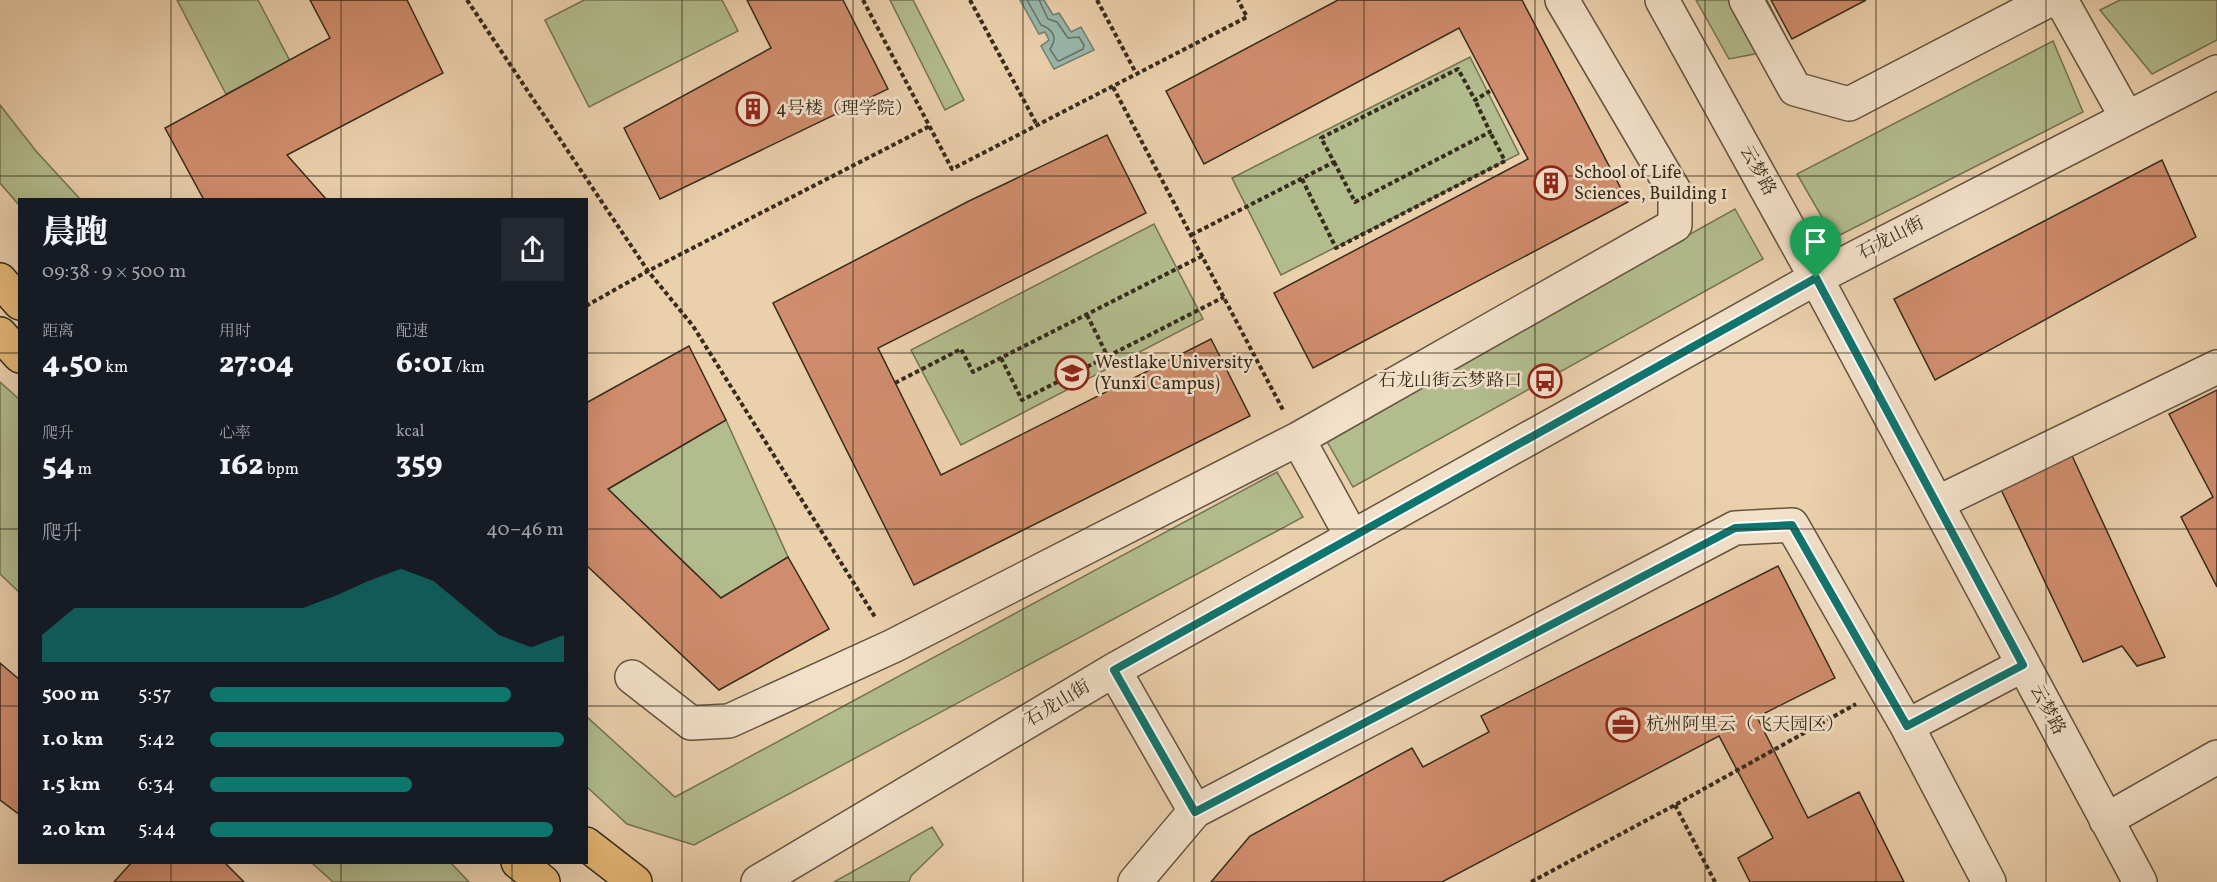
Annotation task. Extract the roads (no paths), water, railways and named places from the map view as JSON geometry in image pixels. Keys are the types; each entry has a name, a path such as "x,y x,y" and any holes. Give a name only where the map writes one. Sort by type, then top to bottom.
{"main road":[{"path":"0,280 18,301"},
{"path":"0,334 18,354"},
{"path":"588,846 635,882"},
{"path":"520,864 543,882"}],"street":[{"path":"632,676 691,723 729,721 893,646 1298,439 1675,225 1675,192 1562,0"},
{"name":"云梦路","path":"1662,0 1816,278 2140,882"},
{"path":"1746,0 1795,89 1849,104 2049,0"},
{"path":"2061,0 2127,118"},
{"name":"石龙山街","path":"758,882 1114,670 1816,278 2127,118 2214,82"},
{"path":"1937,503 2217,367"},
{"path":"1298,439 1352,537"},
{"path":"1135,882 1195,812 1735,528 1792,525 1907,726 1989,882"},
{"path":"1907,726 2023,665"},
{"path":"1114,670 1195,812"},
{"path":"2106,819 2217,757"}],"water":[{"path":"1020,0 1044,0 1053,15 1059,13 1071,32 1081,27 1094,50 1054,69 1041,46 1049,40 1045,32 1039,34"}],"place":[{"name":"4号楼（理学院）","path":"753,109"},
{"name":"School of Life Sciences, Building 1","path":"1551,183"},
{"name":"Westlake University (Yunxi Campus)","path":"1072,373"},
{"name":"石龙山街云梦路口","path":"1545,381"},
{"name":"杭州阿里云（飞天园区）","path":"1623,725"}]}
